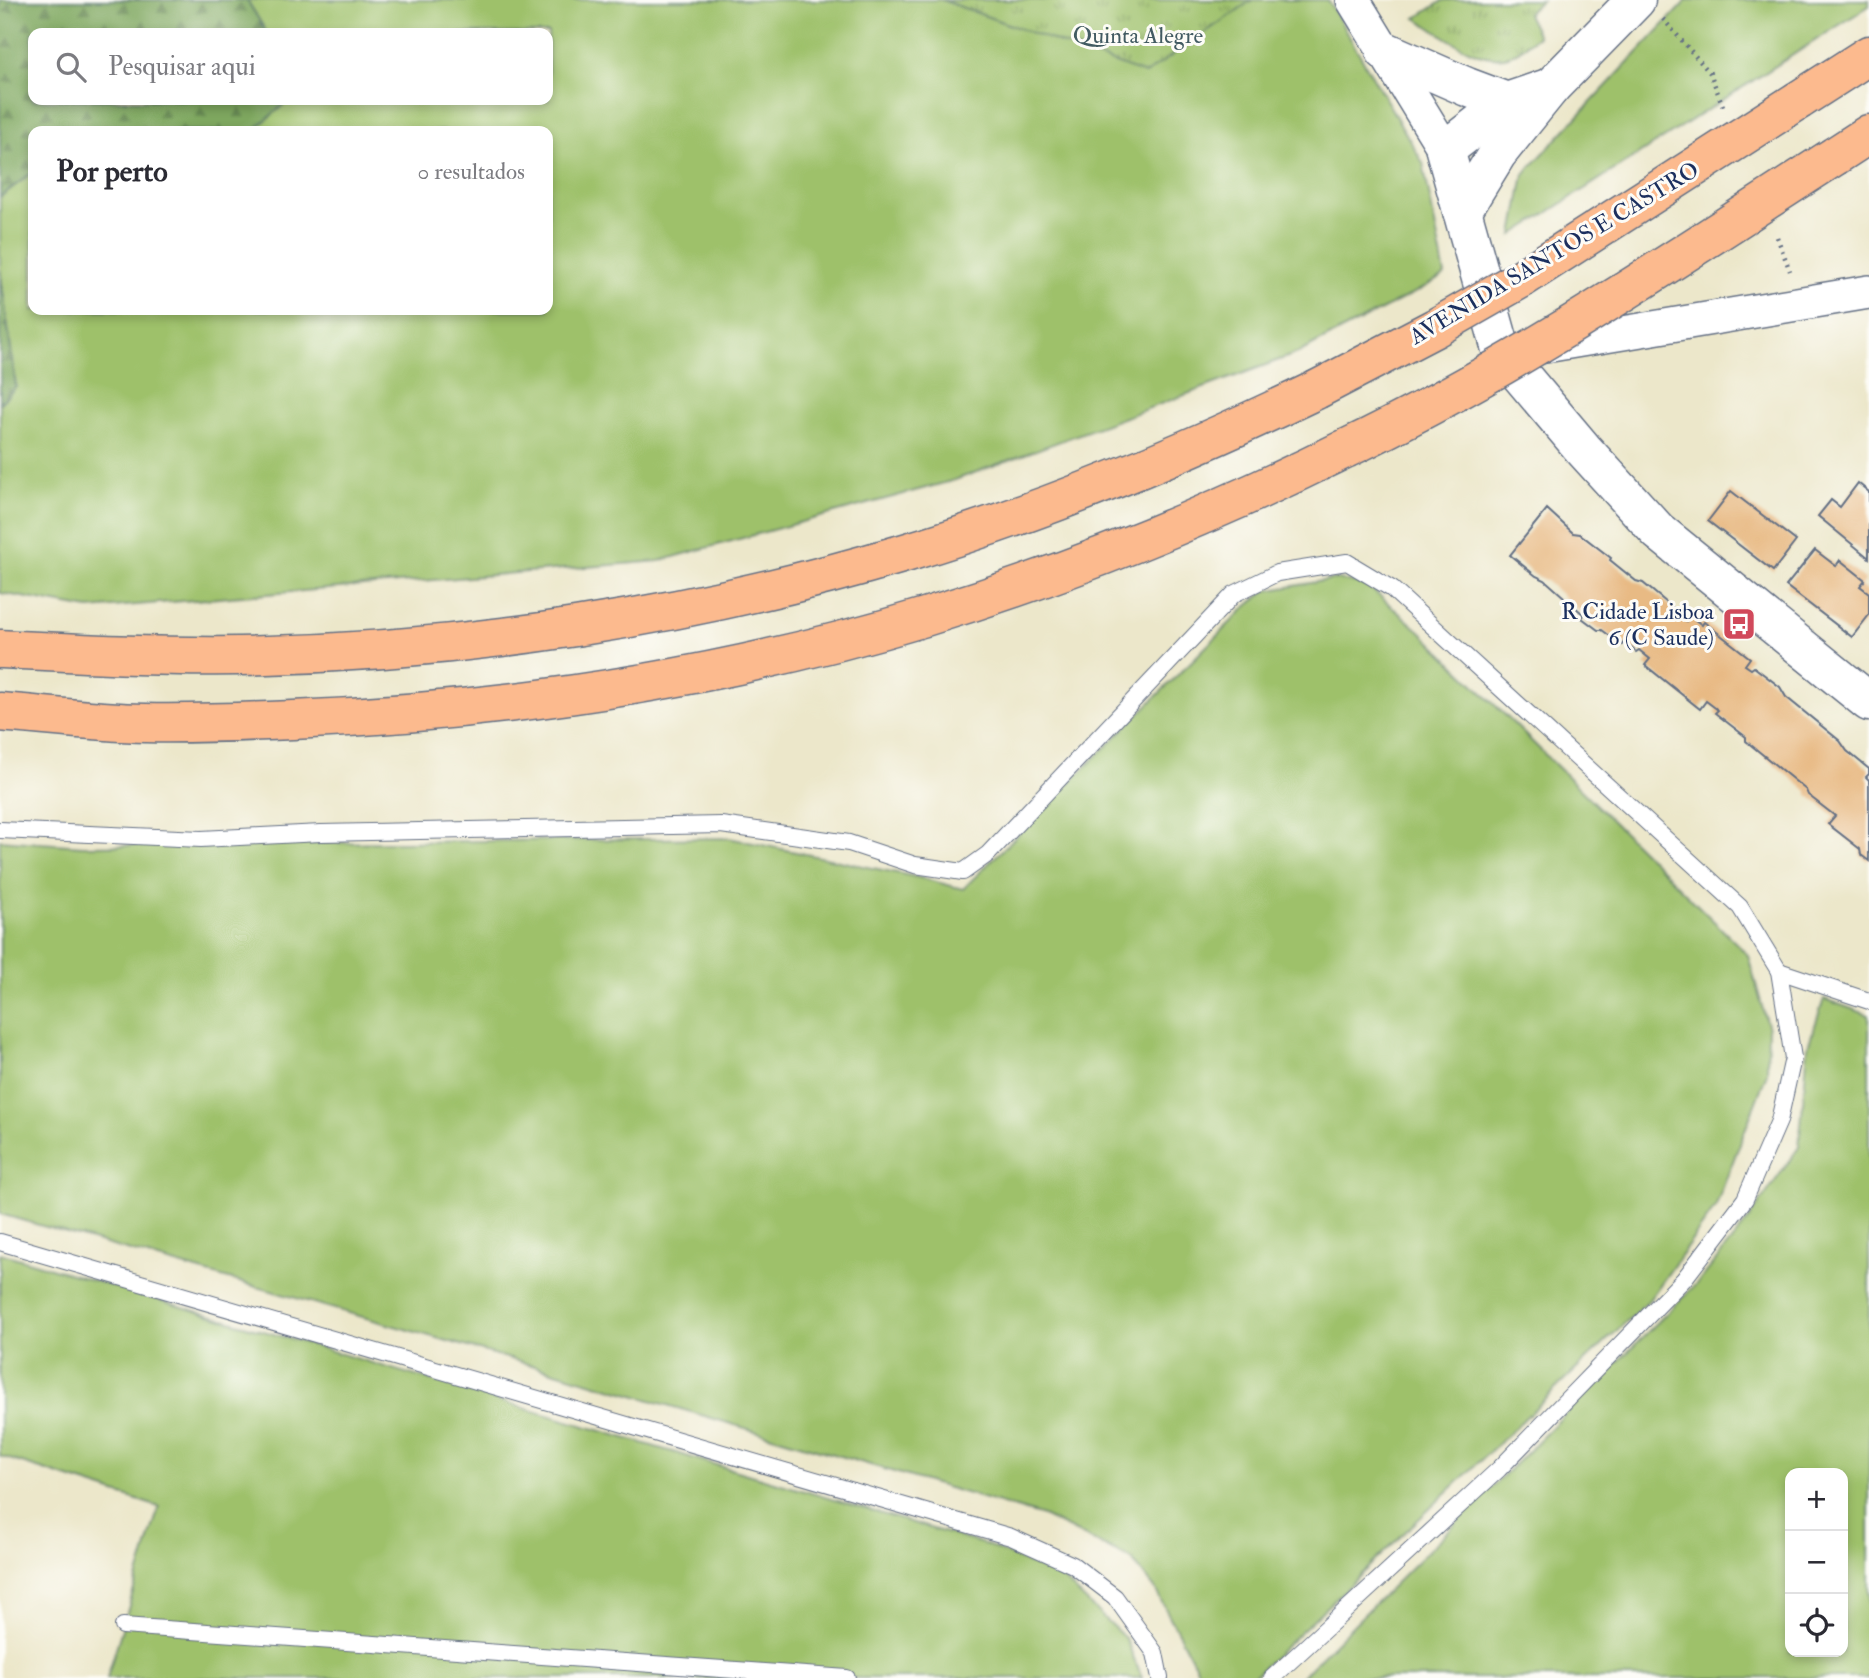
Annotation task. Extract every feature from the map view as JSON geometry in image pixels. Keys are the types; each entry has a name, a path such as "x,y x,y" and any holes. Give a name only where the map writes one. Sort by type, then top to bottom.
{"main road":[{"name":"AVENIDA SANTOS E CASTRO","path":"0,649 144,656 241,656 433,644 624,618 753,592 904,553 1036,509 1175,454 1316,390 1435,328 1519,280 1869,55"},
{"path":"0,712 144,723 279,721 427,712 635,684 806,648 923,617 1086,562 1201,516 1292,476 1345,449 1467,386 1553,337 1869,134"}],"street":[{"path":"1353,0 1445,150 1502,353 1583,449 1658,531 1869,702"},
{"path":"1462,211 1497,154 1551,87 1636,0"},
{"path":"1385,51 1507,102"},
{"path":"1445,150 1507,102 1551,87"},
{"path":"1502,353 1869,292"}],"lane":[{"path":"0,830 201,839 321,833 721,825 849,843 915,865 963,872 988,854 1234,594 1277,573 1347,562 1392,589 1740,906 1779,971 1793,1058 1779,1121 1745,1199 1684,1279 1499,1469 1272,1678"},
{"path":"1779,971 1869,1001"},
{"path":"0,1242 1011,1536 1073,1565 1115,1597 1155,1653 1160,1678"},
{"path":"123,1626 847,1678"}],"green space":[{"path":"0,0 247,0 264,28 28,28 28,105 283,105 259,126 28,126 28,176 0,197"},
{"path":"247,0 942,0 1145,74 1252,0 1328,0 1423,163 1445,275 1298,353 955,480 659,561 89,609 0,593 0,403 16,386 0,269 0,197 28,176 28,315 553,315 553,126 259,126 283,105 553,105 553,28 264,28"},
{"name":"Quinta Alegre","path":"942,0 1252,0 1145,74"},
{"path":"1444,0 1542,0 1527,14 1538,36 1511,55 1500,57 1475,53 1416,18"},
{"path":"1687,0 1869,0 1869,6 1513,235 1524,174"},
{"path":"0,269 16,387 0,403"},
{"path":"1334,579 1368,586 1422,633 1748,955 1768,1028 1767,1073 1715,1208 1649,1300 1253,1677 1202,1678 1154,1587 1131,1559 1043,1516 542,1368 0,1214 0,840 83,846 729,838 963,889 1265,591"},
{"path":"1824,999 1869,1015 1869,1678 1300,1678 1701,1279 1745,1224 1799,1147 1808,1046"},
{"path":"0,1253 987,1545 1063,1579 1126,1639 1142,1678 107,1678 159,1507 0,1456"}],"building":[{"path":"1858,483 1869,492 1869,558 1818,516 1831,500 1840,507"},
{"path":"1731,491 1796,541 1773,571 1708,521"},
{"path":"1547,509 1573,533 1580,534 1636,581 1643,583 1686,621 1690,616 1702,625 1704,622 1750,658 1745,665 1751,669 1754,667 1780,687 1786,697 1840,741 1847,751 1869,769 1866,777 1869,780 1869,861 1861,855 1860,849 1828,824 1835,816 1715,713 1718,710 1706,701 1700,709 1645,665 1650,659 1639,650 1636,652 1624,642 1622,645 1602,630 1598,630 1582,618 1584,615 1545,580 1510,555"},
{"path":"1815,550 1836,566 1840,560 1865,580 1860,586 1869,593 1869,615 1852,637 1786,586"}],"place":[{"name":"R Cidade Lisboa 6 (C Saude)","path":"1739,624"}]}
